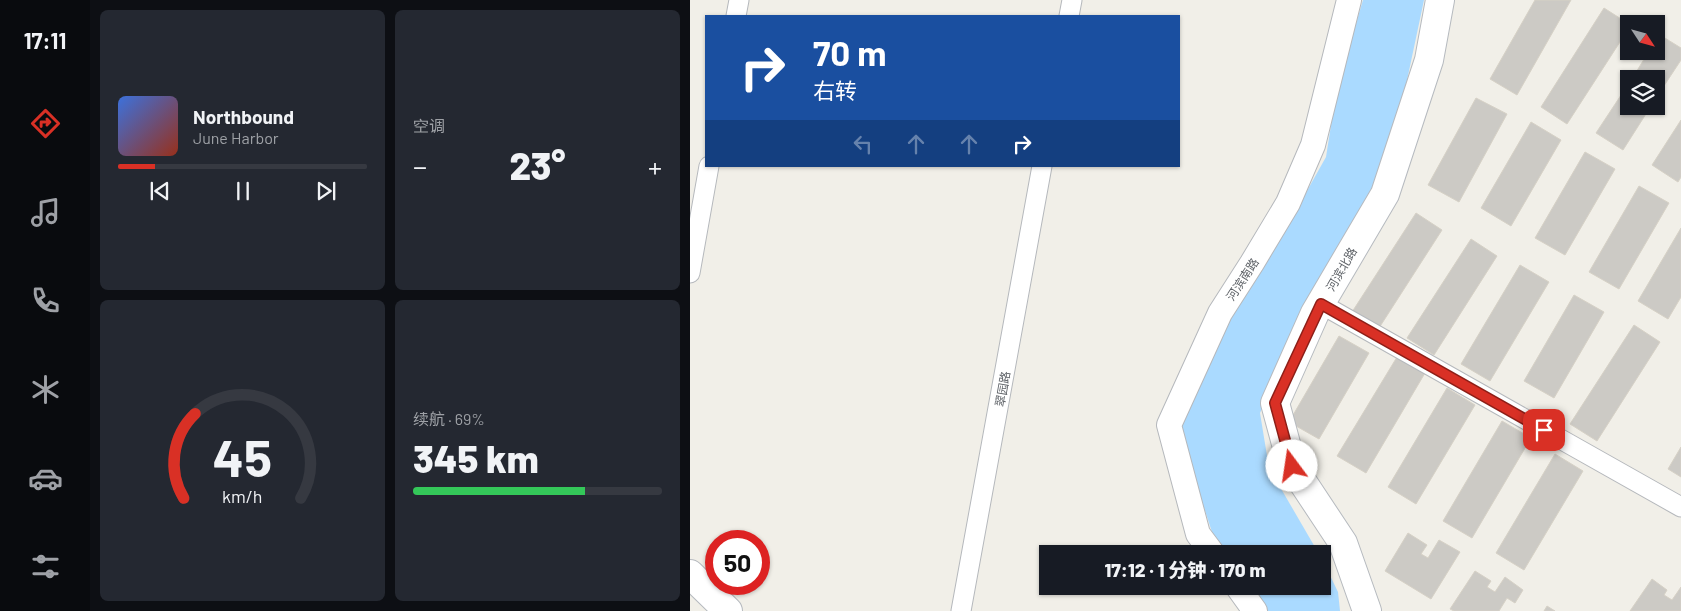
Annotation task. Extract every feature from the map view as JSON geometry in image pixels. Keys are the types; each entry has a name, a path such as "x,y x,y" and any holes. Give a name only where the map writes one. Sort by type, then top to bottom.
{"main road":[{"name":"河滨北路","path":"1367,611 1343,543 1292,466 1275,403 1321,304 1385,194 1429,60 1440,0"},
{"path":"690,574 728,611"},
{"path":"690,598 704,611"}],"street":[{"path":"736,15 739,0"},
{"path":"1069,15 1072,0"},
{"name":"河滨南路","path":"1206,545 1198,534 1168,425 1220,313 1288,203 1313,145 1349,0"},
{"path":"690,272 709,167"},
{"name":"翠园路","path":"961,611 1042,167"},
{"path":"1321,304 1681,508"},
{"path":"1243,595 1255,611"}],"water":[{"path":"1363,0 1424,0 1391,156 1291,341 1260,413 1269,468 1314,545 1220,545 1212,532 1179,432 1232,311 1271,255 1326,157 1337,87"},
{"path":"1331,578 1338,592 1340,611 1263,611 1253,595 1331,595"}],"building":[{"path":"1535,0 1571,0 1517,95 1490,79"},
{"path":"1604,8 1620,18 1620,42 1567,124 1541,107"},
{"path":"1665,38 1681,48 1681,60 1665,84 1665,70 1637,70 1644,60 1665,60"},
{"path":"1620,97 1620,115 1645,115 1623,150 1596,133"},
{"path":"1476,98 1507,114 1459,202 1428,185"},
{"path":"1681,120 1681,177 1678,182 1652,165"},
{"path":"1531,122 1561,140 1511,226 1481,208"},
{"path":"1585,152 1615,169 1565,255 1535,238"},
{"path":"1639,186 1669,203 1619,289 1589,272"},
{"path":"1416,213 1442,230 1379,328 1352,312"},
{"path":"1681,228 1681,297 1668,319 1638,301"},
{"path":"1471,239 1497,256 1434,355 1407,338"},
{"path":"1520,265 1549,282 1490,381 1461,364"},
{"path":"1574,295 1604,312 1554,398 1524,381"},
{"path":"1634,325 1660,342 1597,441 1570,424"},
{"path":"1339,336 1369,353 1319,439 1289,422"},
{"path":"1397,357 1425,373 1366,473 1337,456"},
{"path":"1447,388 1475,405 1416,504 1388,487"},
{"path":"1502,421 1531,438 1472,538 1443,521"},
{"path":"1681,447 1681,477 1668,469"},
{"path":"1555,454 1583,471 1524,570 1496,553"},
{"path":"1408,533 1427,545 1421,554 1428,558 1439,540 1460,552 1431,599 1385,571"},
{"path":"1475,571 1491,581 1487,587 1495,592 1505,577 1523,590 1515,603 1507,598 1499,611 1454,611 1450,609"},
{"path":"1652,579 1667,590 1664,595 1672,600 1681,587 1681,611 1630,611"},
{"path":"1547,606 1555,611 1544,611"}],"route":[{"path":"1292,466 1275,403 1315,313 1321,304 1544,430"}]}
